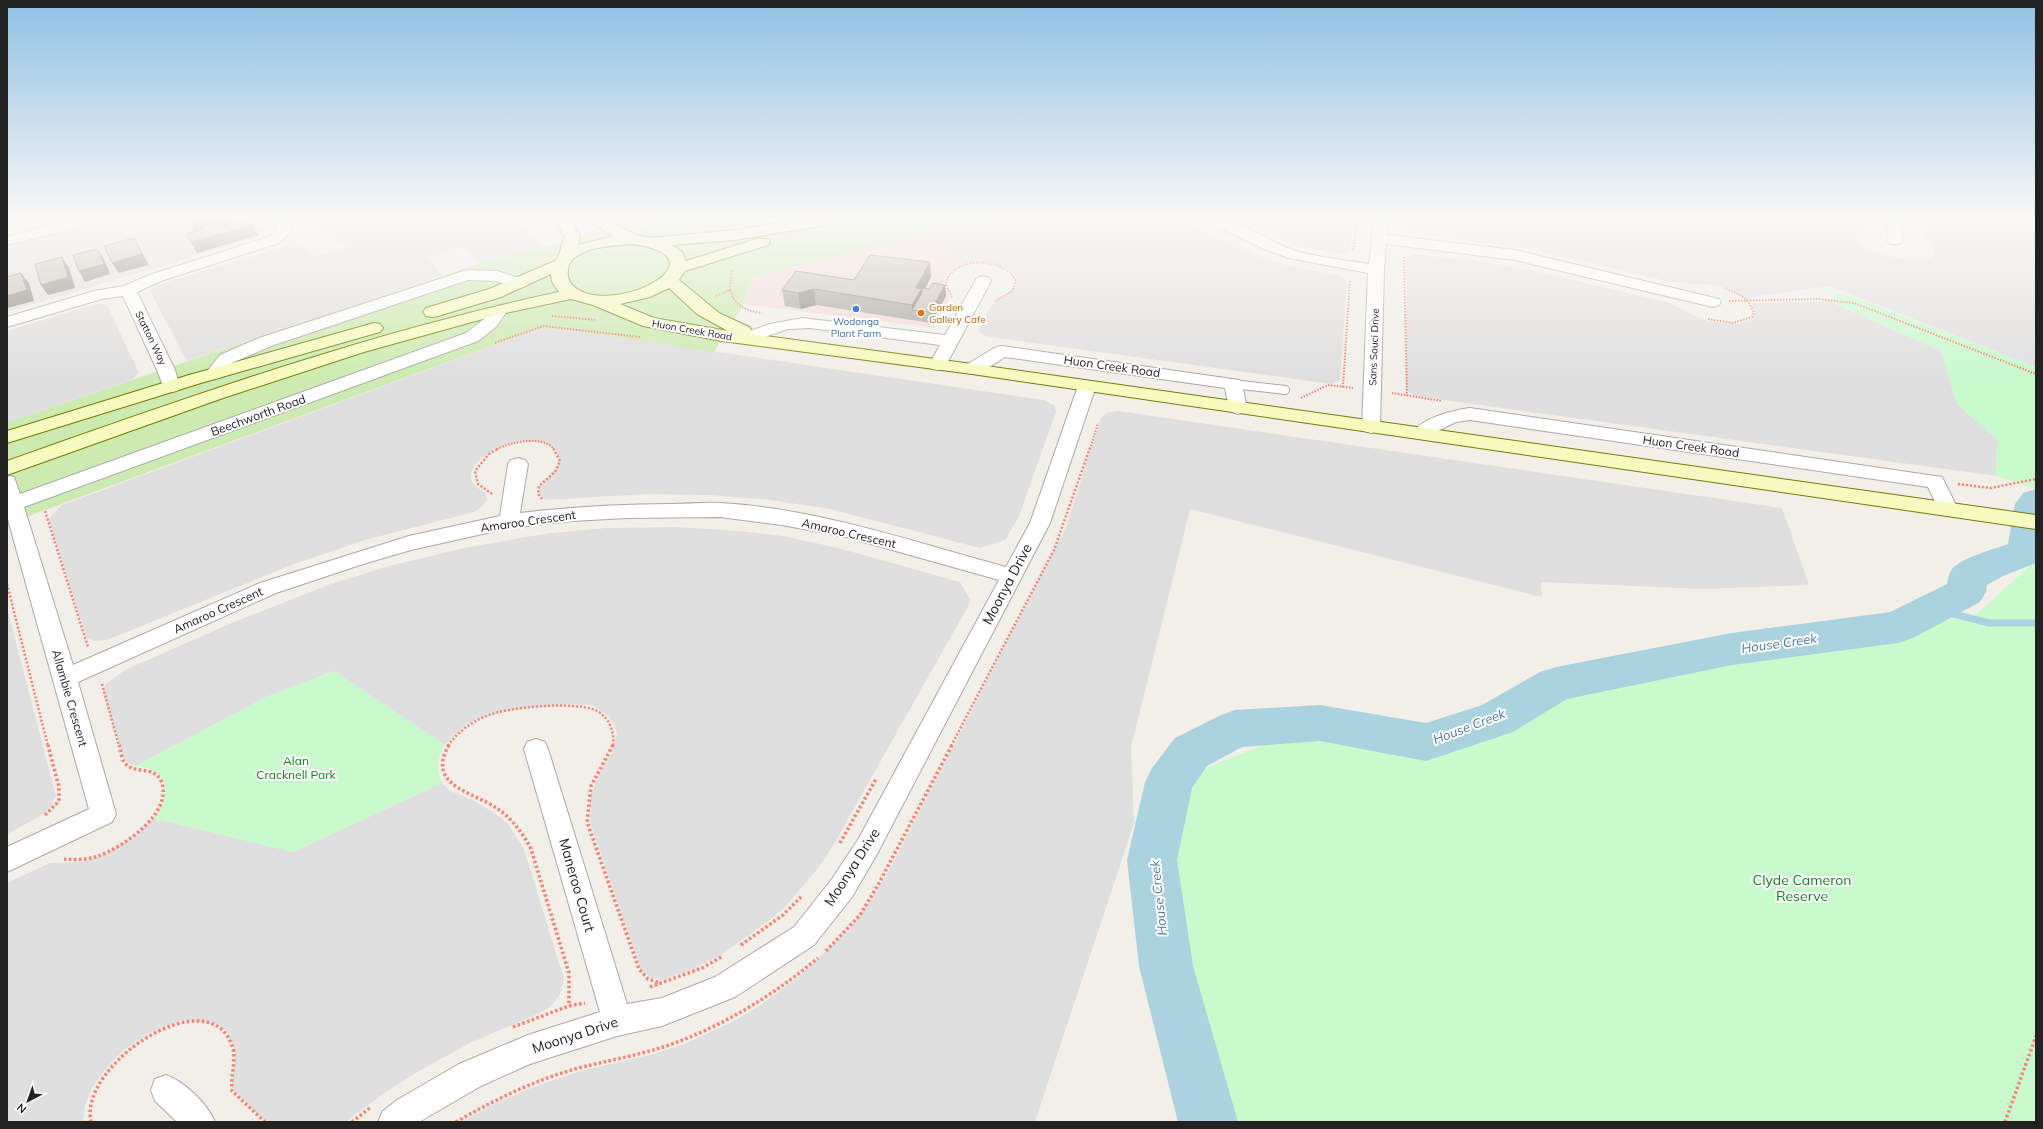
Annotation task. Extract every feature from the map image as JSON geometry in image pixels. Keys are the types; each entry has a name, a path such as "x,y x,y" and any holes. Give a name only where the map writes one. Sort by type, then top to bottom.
{"main road":[{"path":"7,437 214,374 464,303 520,283 542,272"},
{"path":"559,272 562,286 583,299 596,300 638,295 656,289 674,274 680,272"},
{"name":"Huon Creek Road","path":"674,274 697,305 727,326 792,344"},
{"path":"7,468 273,375 429,327 573,294"},
{"name":"Huon Creek Road","path":"596,300 626,314 659,324 722,336 792,344 972,369 1085,394 1238,408 2036,522"}],"street":[{"path":"7,322 100,294 128,290 155,278 175,272"},
{"name":"Sans Souci Drive","path":"1371,427 1376,272"},
{"path":"1585,272 1713,302"},
{"path":"214,374 226,360 264,342 466,275 497,276 520,283"},
{"path":"938,365 949,341 983,281"},
{"name":"Statton Way","path":"128,290 166,370 171,387"},
{"name":"Beechworth Road","path":"13,509 472,337 490,322 499,311"},
{"path":"756,335 778,326 794,322 810,322 949,341"},
{"name":"Huon Creek Road","path":"972,369 1002,350 1233,384"},
{"path":"1233,384 1238,408"},
{"name":"Moonya Drive","path":"394,1122 408,1111 470,1075 528,1050 614,1009 662,1012 725,987 804,936 842,888 868,846 1040,523 1085,394"},
{"name":"Huon Creek Road","path":"1421,433 1440,420 1453,416 1470,414 1935,482"},
{"path":"509,521 518,464"},
{"name":"Allambie Crescent","path":"7,482 13,509 65,678 103,814 7,860"},
{"path":"1935,482 1948,509"},
{"name":"Amaroo Crescent","path":"65,678 268,588 409,543 509,521 572,514 720,510 782,518 846,530 1011,576"},
{"name":"Maneroo Court","path":"536,748 614,1009"},
{"path":"166,1090 198,1122"}],"lane":[{"path":"1233,384 1285,390"}],"path":[{"path":"732,272 730,290 733,300 738,306 746,310 769,314"},
{"path":"949,304 952,297 947,289 946,282 949,276 955,272"},
{"path":"990,305 1012,291 1016,281 1010,272"},
{"path":"1343,387 1350,277 1352,272"},
{"path":"1405,272 1407,396"},
{"path":"697,305 730,290"},
{"path":"1713,302 1818,299 1854,302 2036,374"},
{"path":"546,317 553,316 599,320"},
{"path":"491,345 543,326 564,327 639,338 643,333 659,324"},
{"path":"456,1122 483,1106 563,1073 652,1051 717,1026 763,1000 795,978 832,945 860,915 899,846 1054,550 1074,497 1103,405 1085,394"},
{"path":"1935,482 1991,488 2036,479"},
{"path":"13,509 52,507"},
{"path":"7,584 60,787 58,801 48,813 39,819"},
{"path":"838,847 880,771"},
{"path":"738,947 782,915 804,895"},
{"path":"506,1030 527,1020 569,1006 614,1009 642,990 702,968 726,955"},
{"path":"91,1122 90,1110 94,1096 104,1078 118,1060 135,1044 166,1028 197,1021 219,1027 227,1036 231,1043 233,1053 230,1077 232,1091 265,1122"},
{"path":"2005,1122 2036,1036"},
{"path":"352,1122 375,1105"}],"shaded area":[{"path":"7,272 143,272 7,312"},
{"path":"201,272 440,272 443,275 187,361 150,291 157,285"},
{"path":"772,272 948,272 944,279 943,288 950,297 934,328 744,304 751,277"},
{"path":"1011,272 1320,272 1340,276 1347,281 1340,380 1331,384 984,336 978,331 991,306 1012,291 1016,285 1016,278"},
{"path":"1407,272 1538,272 1669,303 1704,320 1721,323 1737,324 1750,320 1755,312 1751,303 1829,301 1941,351 1957,404 1997,439 1996,476 1415,396 1406,390"},
{"path":"1627,272 2036,272 2036,367 1829,286 1746,298 1730,289 1714,285 1671,282"},
{"path":"96,304 107,305 139,373 131,380 7,422 7,331"},
{"path":"554,328 1044,400 1055,406 1056,412 1019,516 1005,540 980,548 830,509 770,500 710,495 648,494 546,500 540,496 538,491 540,486 557,466 559,461 557,451 549,445 541,442 520,441 495,448 477,462 471,473 471,478 474,485 485,493 487,499 483,506 474,512 365,540 294,564 107,640 95,641 87,638 48,519 62,505 532,331"},
{"path":"1118,411 1782,508 1809,585 1704,589 1541,582 1542,597 1190,509 1131,747 1134,823 1035,1122 461,1122 488,1107 533,1087 581,1071 653,1054 684,1044 732,1022 759,1006 800,976 848,930 876,892 893,863 1066,527 1101,418 1106,413"},
{"path":"674,527 741,531 783,536 838,548 960,582 971,601 835,842 819,867 785,907 770,920 721,955 693,969 662,980 652,978 641,970 590,823 589,807 591,794 600,772 613,751 617,734 615,726 608,715 592,705 565,704 490,713 465,725 445,745 334,671 266,697 136,766 131,765 124,759 104,697 103,691 106,684 125,670 234,622 328,585 389,566 464,548 550,533 606,528"},
{"path":"7,608 56,796 51,806 42,815 7,834"},
{"path":"442,783 450,791 471,799 496,814 508,824 524,849 564,979 559,996 550,1007 540,1013 470,1043 419,1071 386,1092 345,1122 266,1122 235,1092 232,1086 235,1056 233,1043 225,1030 212,1022 194,1020 180,1021 154,1030 121,1052 104,1071 92,1088 85,1106 83,1122 7,1122 7,883 50,863 81,862 103,855 137,835 153,818 293,852"}],"green space":[{"path":"454,272 773,272 751,277 744,304 714,352 554,328 532,331 7,524 7,422"},
{"path":"1841,292 2036,367 2036,489 1996,476 1997,439 1957,404 1941,351 1829,301"},
{"name":"Clyde Cameron Reserve","path":"2036,552 2036,1122 1195,1122 1195,1019 1171,912 1169,808 1184,780 1213,765 1296,732 1425,730 1583,687 1686,664 1791,654 1977,614 2035,561"},
{"name":"Alan Cracknell Park","path":"334,671 445,745 440,754 438,763 442,783 293,852 153,818 163,800 165,792 164,784 162,778 156,772 148,768 136,766 266,697"}],"building":[{"path":"37,272 66,272 68,277 41,285"},
{"path":"795,272 854,280 859,272 925,272 916,288 922,288 912,305 814,289 798,293 782,290"},
{"path":"21,273 27,290 7,296 7,277"},
{"path":"933,283 945,285 930,312 912,310 922,293 922,288 929,289"}],"waterway":[{"name":"House Creek","path":"1208,1122 1166,966 1152,860 1169,782 1191,752 1235,729 1320,723 1426,742 1497,719 1556,684 1732,649 1898,627 1966,592 1968,577 1989,566 2026,552 2034,504 2036,502"},
{"path":"1934,609 1989,623 2036,623"}],"place":[{"name":"Wodonga Plant Farm","path":"856,309"},
{"name":"Garden Gallery Cafe","path":"921,313"}]}
